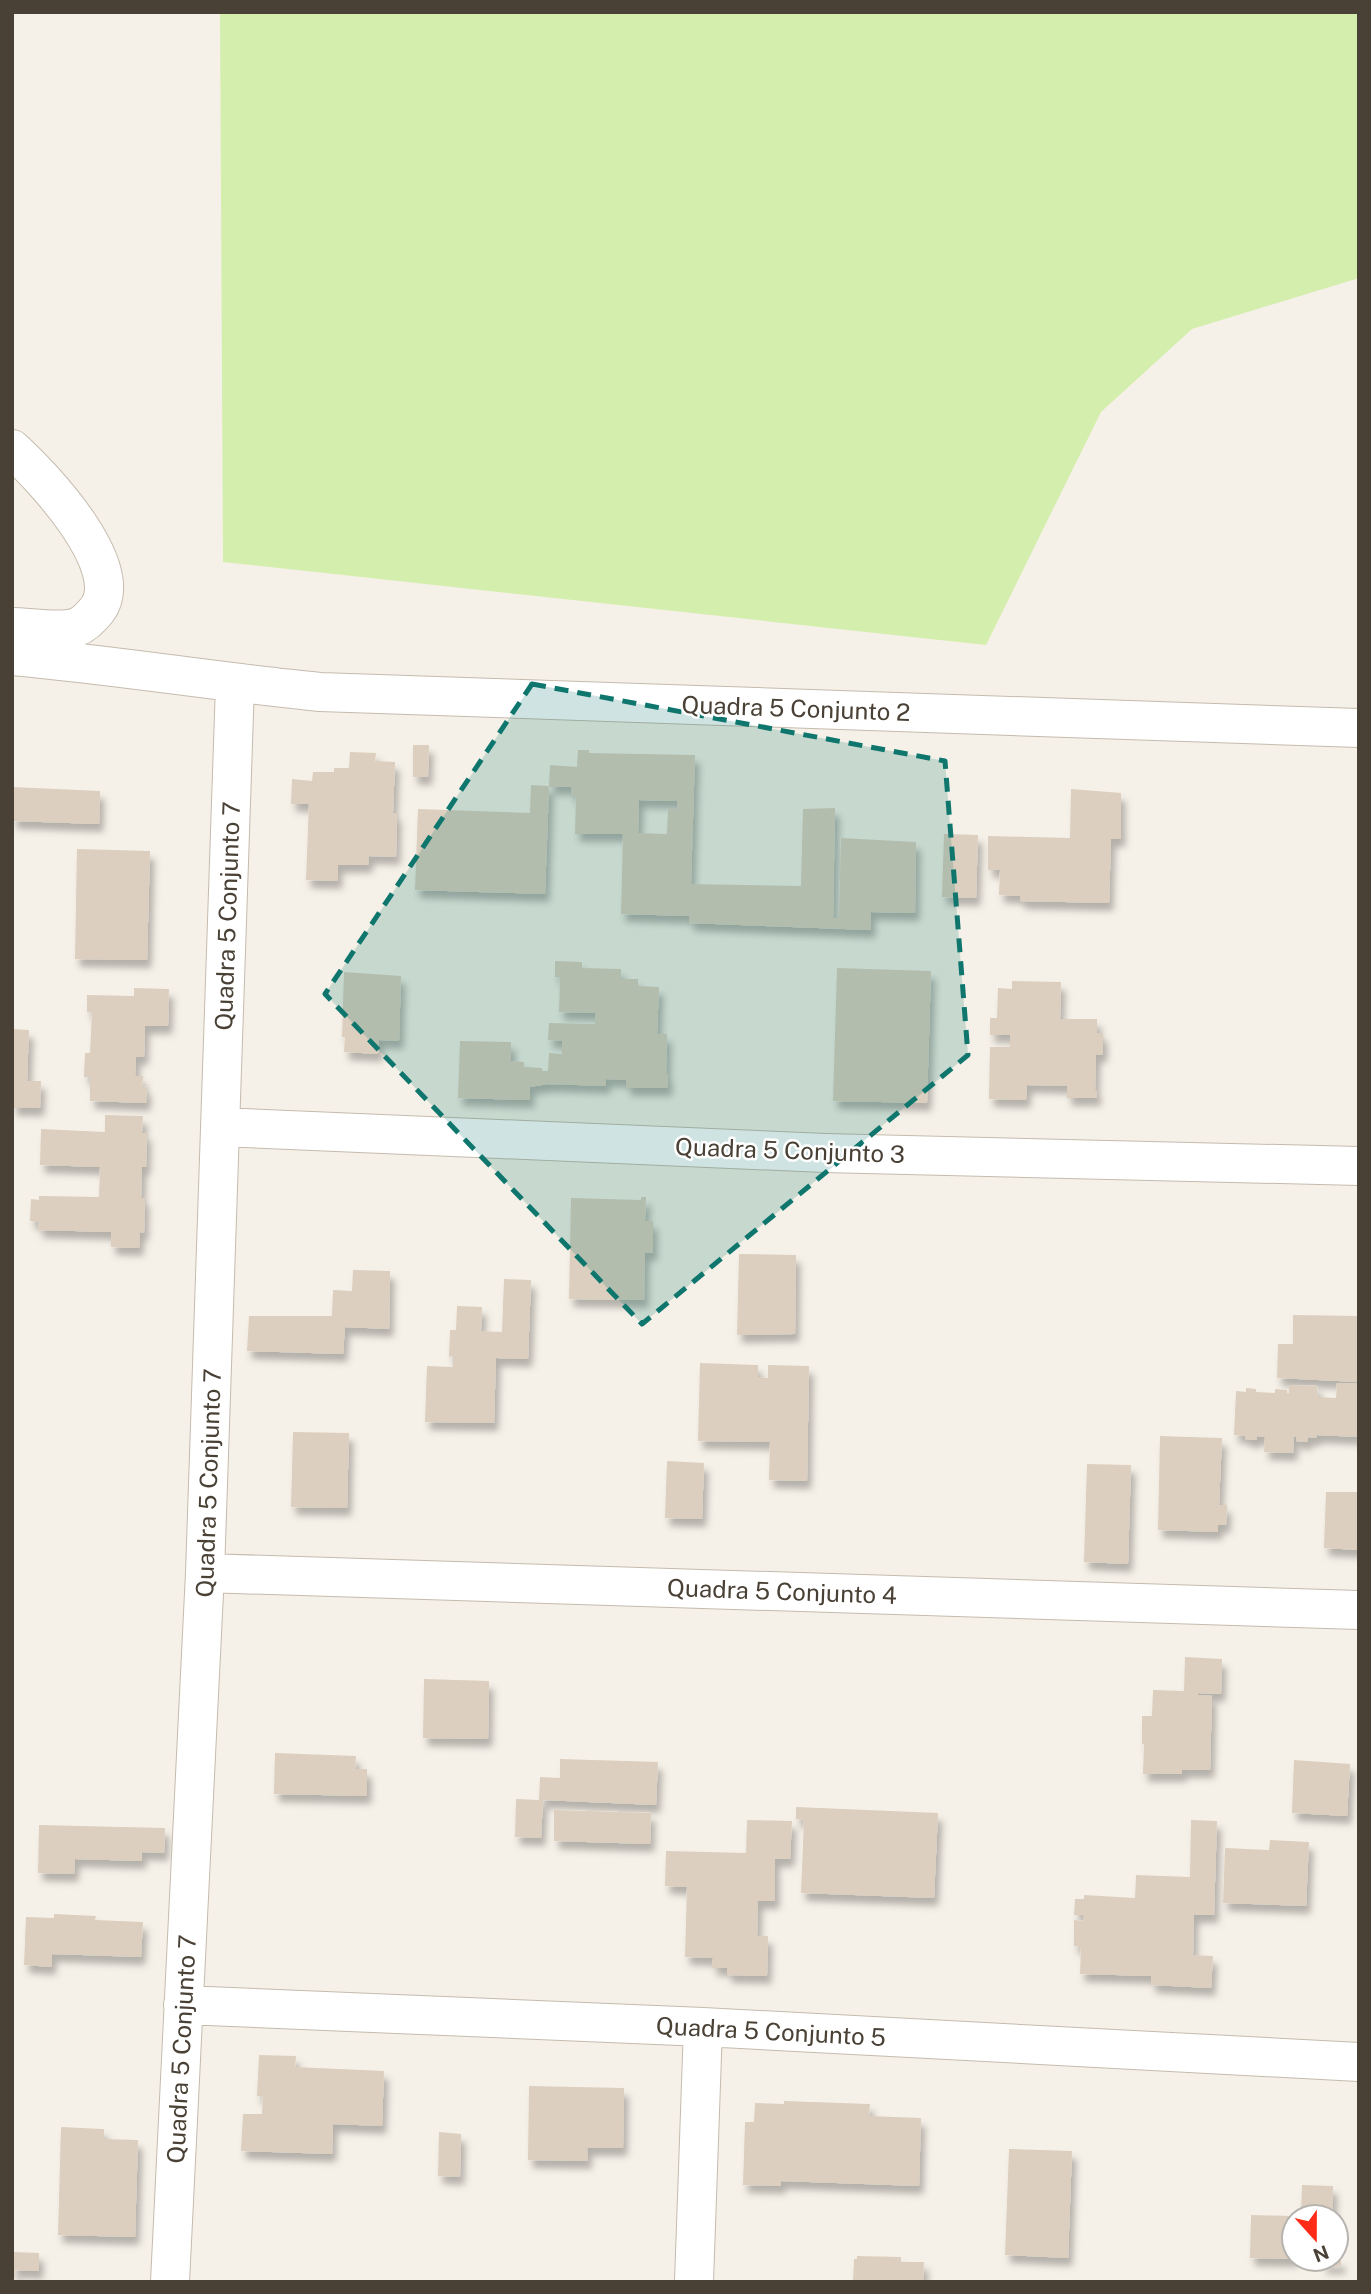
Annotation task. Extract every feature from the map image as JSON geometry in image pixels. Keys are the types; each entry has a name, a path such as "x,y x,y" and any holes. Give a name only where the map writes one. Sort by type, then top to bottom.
{"street":[{"path":"12,449 69,512 93,549 104,575 104,600 91,618 77,627 12,627"},
{"name":"Quadra 5 Conjunto 2","path":"12,656 98,663 234,684 320,692 1359,728"},
{"name":"Quadra 5 Conjunto 7","path":"170,2282 205,1573 234,684"},
{"name":"Quadra 5 Conjunto 3","path":"220,1127 825,1153 1359,1166"},
{"name":"Quadra 5 Conjunto 4","path":"205,1573 1359,1610"},
{"name":"Quadra 5 Conjunto 5","path":"183,2006 703,2027 1359,2062"},
{"path":"694,2282 703,2027"}],"highlighted area":[{"path":"532,684 945,761 968,1055 642,1324 325,994"}],"green space":[{"path":"220,12 1359,12 1359,278 1192,329 1101,412 986,645 223,562"}],"building":[{"path":"413,745 429,745 428,777 413,777"},
{"path":"578,750 589,750 589,753 695,755 691,884 801,886 803,809 835,808 833,918 839,918 841,838 916,842 915,913 871,912 871,930 689,923 689,916 621,914 623,834 575,834 576,796 571,796 571,787 549,787 550,765 577,767","holes":["639,800 677,801 677,809 668,809 667,834 638,833"]},
{"path":"350,752 376,753 375,761 395,762 393,813 397,813 396,857 369,856 368,865 338,865 338,881 306,880 309,804 291,804 292,779 312,781 313,772 334,772 334,768 349,768"},
{"path":"531,785 549,788 545,894 415,890 418,809 530,813"},
{"path":"12,787 100,791 99,824 12,821"},
{"path":"1071,789 1121,793 1121,839 1111,839 1109,903 1020,901 1020,896 999,895 1000,870 988,870 988,836 1070,838"},
{"path":"944,834 978,835 976,898 942,897"},
{"path":"77,849 150,851 147,960 75,959"},
{"path":"555,961 582,962 582,968 621,969 621,979 638,979 638,986 659,987 657,1034 667,1034 668,1088 626,1088 626,1080 606,1079 606,1086 548,1084 530,1087 530,1100 458,1098 460,1041 511,1042 511,1061 524,1062 524,1067 548,1071 549,1053 562,1054 562,1041 548,1040 549,1023 595,1024 596,1013 559,1012 560,977 555,977"},
{"path":"837,968 931,971 927,1103 833,1101"},
{"path":"344,972 401,976 399,1041 379,1040 378,1054 344,1052"},
{"path":"1012,981 1061,982 1060,1019 1097,1019 1097,1033 1103,1033 1103,1054 1096,1055 1097,1098 1067,1098 1067,1086 1027,1085 1026,1100 989,1099 990,1047 1010,1047 1010,1035 990,1035 990,1018 997,1018 998,988 1012,989"},
{"path":"134,988 169,989 168,1026 145,1026 144,1057 136,1057 135,1076 143,1076 142,1086 147,1087 146,1103 90,1101 90,1077 84,1077 85,1053 90,1053 92,1012 87,1012 87,995 134,996"},
{"path":"12,1029 29,1030 27,1081 41,1081 40,1108 12,1108"},
{"path":"105,1115 143,1116 142,1133 147,1133 146,1167 142,1167 141,1198 145,1198 144,1233 140,1232 139,1248 111,1247 111,1232 38,1230 39,1222 30,1221 31,1199 39,1200 39,1196 99,1197 100,1167 40,1165 41,1129 105,1132"},
{"path":"641,1197 646,1197 645,1221 653,1221 653,1253 645,1253 644,1300 569,1299 571,1198 641,1200"},
{"path":"739,1254 796,1255 795,1334 737,1335"},
{"path":"353,1270 390,1271 389,1329 345,1327 343,1354 247,1351 249,1316 332,1316 333,1290 352,1291"},
{"path":"504,1279 531,1280 528,1359 496,1358 494,1423 425,1422 427,1366 453,1367 453,1356 449,1357 450,1330 456,1330 457,1306 482,1307 481,1331 502,1332"},
{"path":"1293,1315 1359,1316 1359,1382 1277,1378 1278,1344 1293,1344"},
{"path":"700,1363 758,1365 758,1377 768,1378 768,1365 809,1366 807,1481 769,1480 770,1442 698,1441"},
{"path":"1337,1383 1359,1383 1359,1437 1317,1435 1316,1438 1308,1437 1308,1442 1296,1441 1294,1437 1293,1453 1264,1452 1265,1437 1257,1436 1257,1440 1234,1435 1236,1391 1246,1392 1246,1388 1256,1389 1256,1392 1275,1393 1275,1389 1287,1390 1289,1393 1289,1385 1317,1386 1318,1397 1336,1398"},
{"path":"293,1432 349,1433 347,1508 291,1507"},
{"path":"1160,1436 1222,1438 1219,1505 1227,1505 1226,1525 1218,1525 1218,1532 1158,1530"},
{"path":"667,1461 704,1463 702,1519 665,1518"},
{"path":"1087,1464 1131,1465 1128,1564 1084,1562"},
{"path":"1326,1492 1359,1492 1359,1550 1324,1548"},
{"path":"1185,1657 1222,1659 1221,1694 1198,1693 1212,1696 1210,1770 1182,1770 1182,1774 1143,1774 1142,1716 1152,1716 1153,1690 1184,1691"},
{"path":"424,1679 489,1681 488,1739 423,1738"},
{"path":"275,1753 356,1756 355,1769 367,1769 367,1796 274,1794"},
{"path":"560,1759 658,1762 656,1805 543,1800 541,1838 515,1837 516,1799 539,1800 540,1777 560,1778"},
{"path":"1294,1760 1350,1764 1347,1816 1292,1813"},
{"path":"796,1807 938,1813 934,1898 801,1893 804,1820 796,1819"},
{"path":"554,1810 651,1813 650,1844 554,1841"},
{"path":"747,1820 792,1821 790,1859 775,1859 775,1901 758,1901 757,1936 768,1936 767,1976 727,1975 727,1968 712,1968 713,1958 685,1957 687,1887 665,1886 666,1851 746,1853"},
{"path":"1191,1820 1217,1821 1214,1915 1194,1915 1193,1955 1213,1956 1211,1988 1151,1985 1151,1976 1080,1974 1081,1947 1074,1946 1074,1920 1083,1921 1083,1915 1074,1915 1075,1899 1084,1899 1084,1895 1135,1898 1136,1875 1190,1877"},
{"path":"39,1825 165,1828 164,1853 142,1852 142,1861 75,1859 74,1874 38,1873"},
{"path":"1270,1840 1309,1842 1306,1906 1223,1903 1225,1848 1269,1850"},
{"path":"54,1914 96,1916 95,1920 143,1922 141,1957 52,1954 52,1967 24,1965 26,1917 54,1918"},
{"path":"259,2055 296,2056 295,2067 384,2071 382,2126 333,2124 332,2154 241,2151 243,2114 262,2114 263,2096 257,2096"},
{"path":"529,2086 624,2088 623,2148 587,2148 588,2161 528,2160"},
{"path":"784,2101 870,2104 869,2116 921,2118 919,2186 781,2181 781,2186 743,2185 745,2122 754,2122 755,2103 784,2104"},
{"path":"61,2127 104,2129 104,2139 138,2140 135,2237 58,2235"},
{"path":"439,2132 461,2134 460,2177 438,2176"},
{"path":"1009,2149 1072,2151 1068,2258 1005,2255"},
{"path":"1302,2185 1333,2186 1332,2203 1301,2203"},
{"path":"1251,2215 1280,2216 1280,2259 1250,2258"},
{"path":"12,2252 39,2253 39,2271 15,2270 15,2277 12,2277"},
{"path":"857,2256 901,2257 901,2262 924,2262 923,2282 853,2282 854,2259 857,2259"}]}
